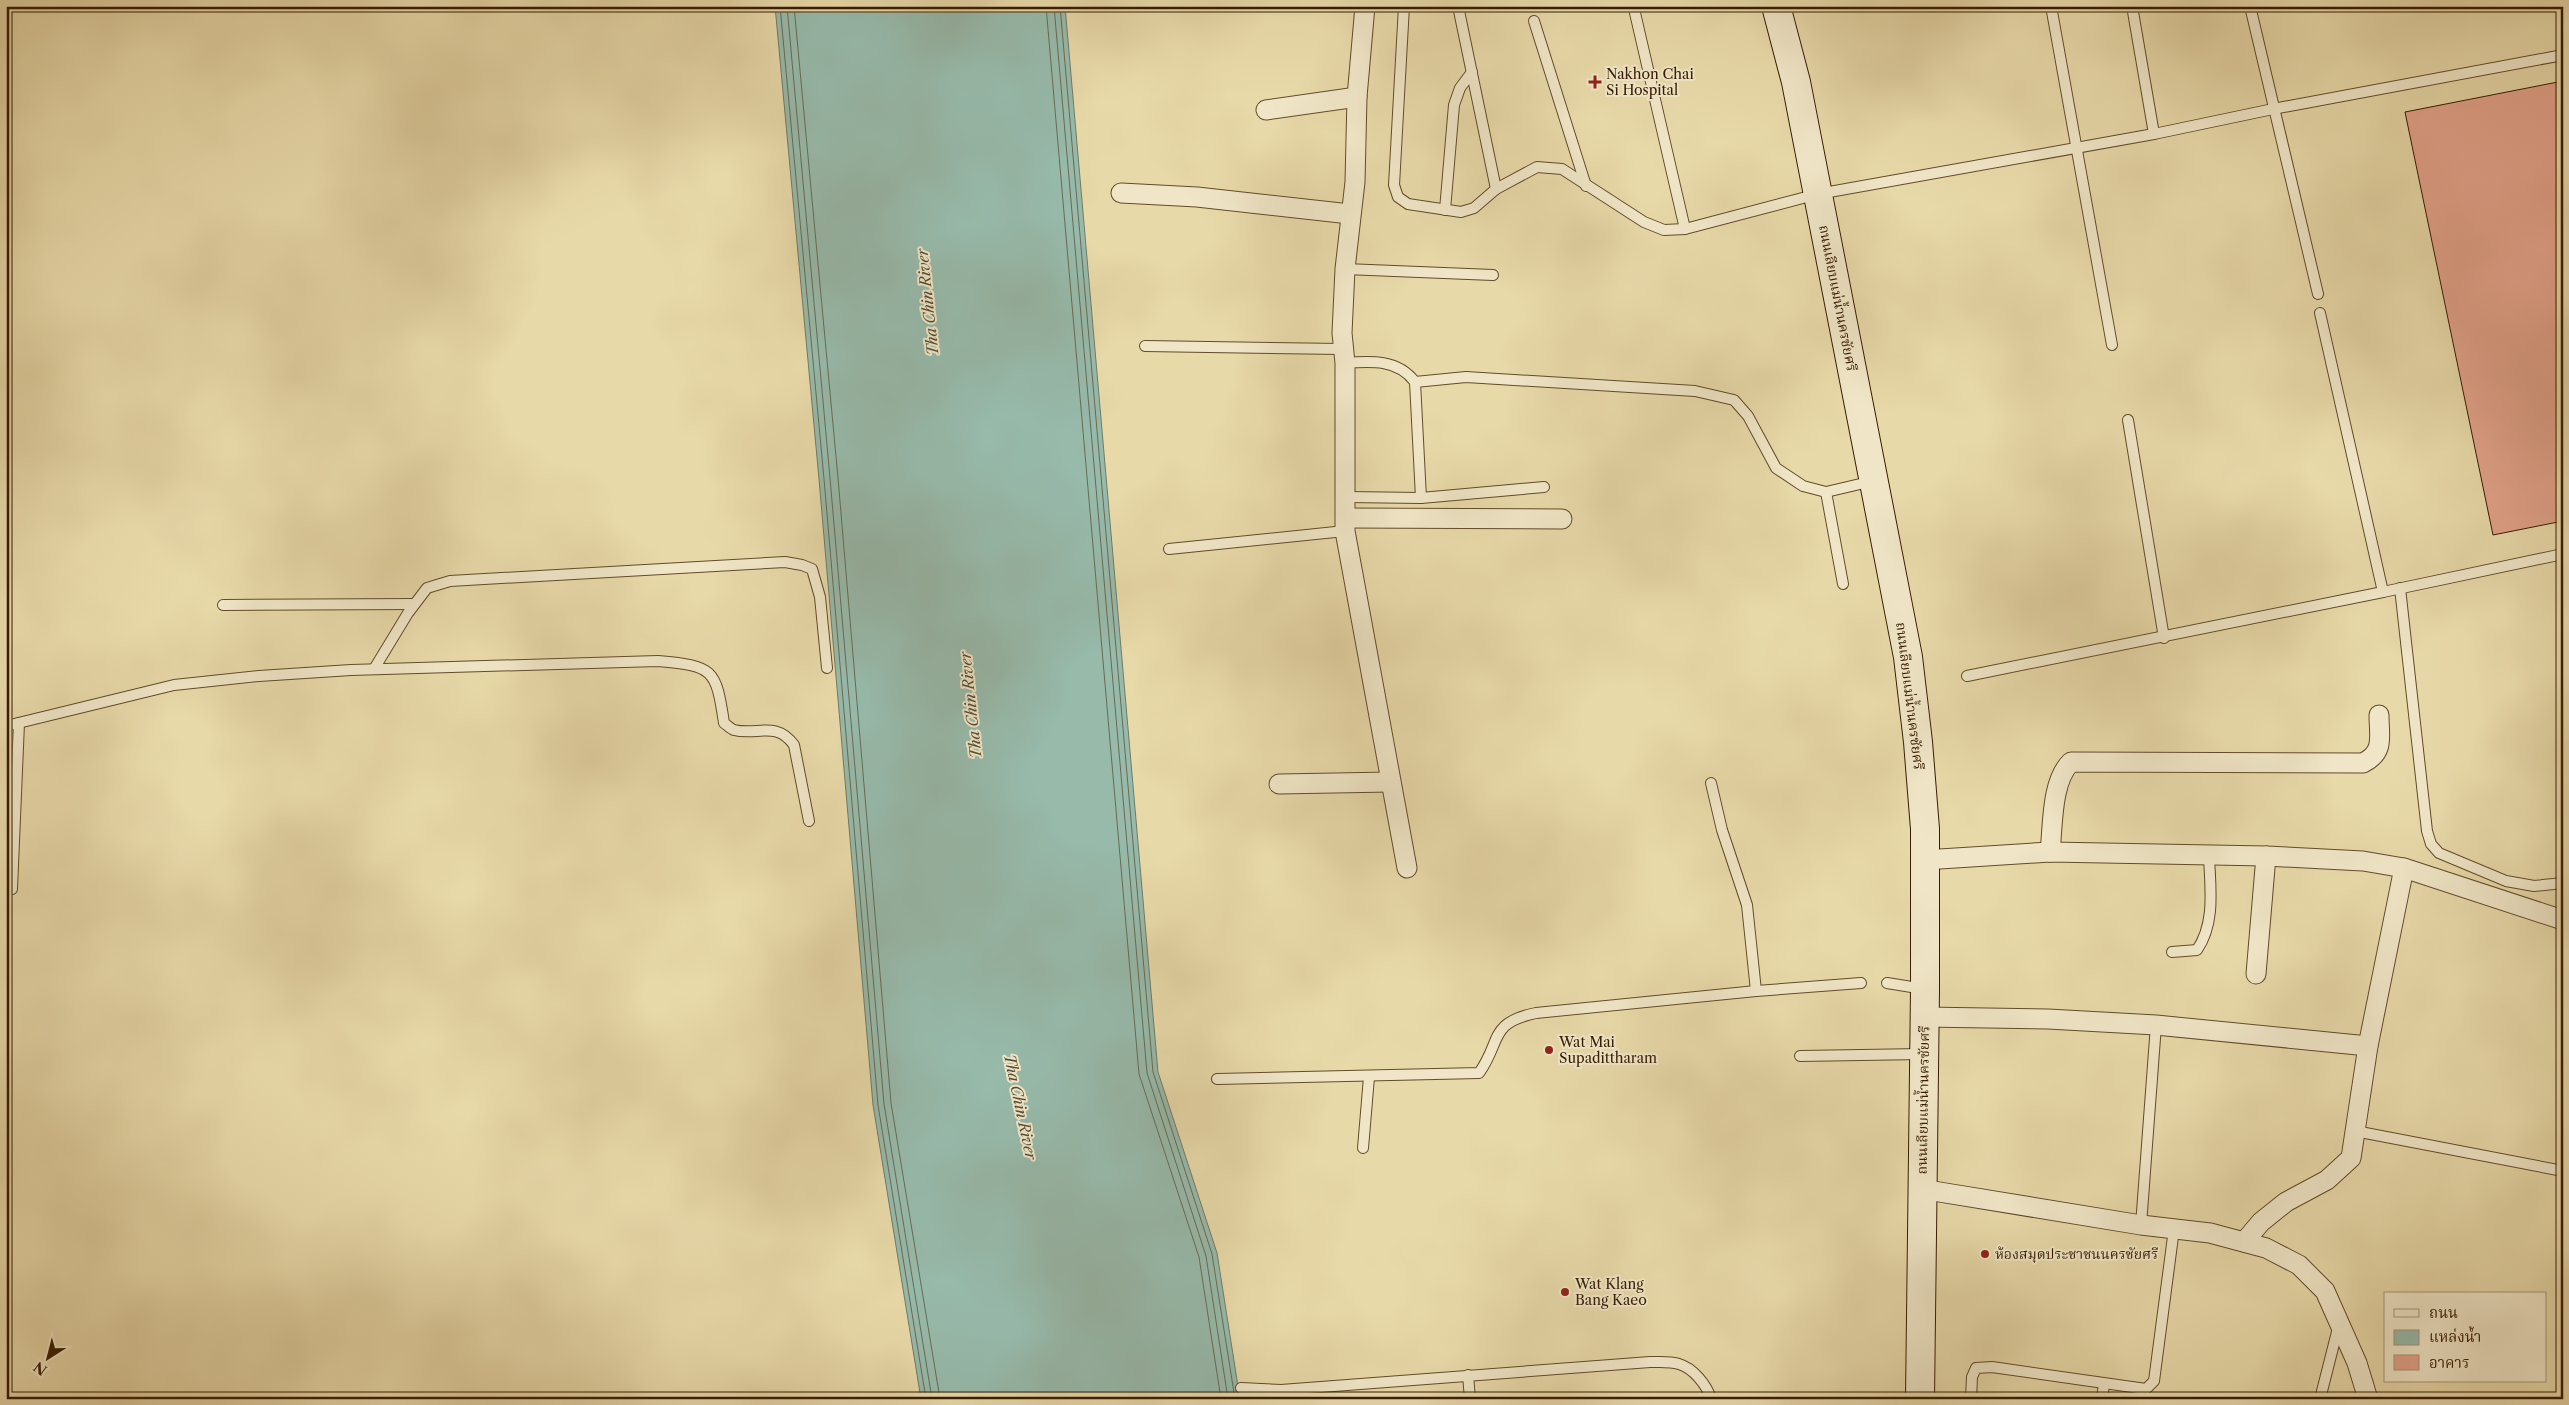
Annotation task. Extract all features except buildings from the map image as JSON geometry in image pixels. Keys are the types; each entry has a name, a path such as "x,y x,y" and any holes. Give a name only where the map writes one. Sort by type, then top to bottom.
{"main road":[{"name":"ถนนเลียบแม่น้ำนครชัยศรี","path":"1776,6 1796,82 1908,657 1918,742 1925,829 1920,1399"}],"street":[{"path":"1365,6 1357,97 1355,182 1345,269 1343,356 1345,524 1407,868"},
{"path":"1266,110 1357,97"},
{"path":"1121,193 1197,197 1350,214"},
{"path":"1345,524 1562,518"},
{"path":"2050,852 2058,780 2070,762 2363,763 2375,757 2379,748 2379,715"},
{"path":"1279,784 1390,782"},
{"path":"1924,860 2050,852 2266,856 2363,861 2404,868 2563,920"},
{"path":"2256,974 2266,856"},
{"path":"2244,1242 2261,1222 2286,1202 2327,1180 2351,1158 2368,1046 2404,868"},
{"path":"1924,1017 2048,1019 2156,1025 2368,1046"},
{"path":"1921,1189 2141,1225 2210,1233 2266,1248 2299,1265 2325,1291 2357,1363 2368,1399"}],"lane":[{"path":"1404,6 1394,185 1398,197 1408,204 1461,212 1474,208 1496,189 1537,167 1562,170 1644,222 1664,230 1685,229 1818,194 2154,134 2273,108 2563,55"},
{"path":"1458,6 1496,189"},
{"path":"2051,6 2112,345"},
{"path":"2132,6 2154,134"},
{"path":"2250,6 2318,294"},
{"path":"1635,14 1685,229"},
{"path":"1534,21 1586,186"},
{"path":"1445,210 1454,105 1460,88 1472,72"},
{"path":"1345,269 1493,275"},
{"path":"2320,313 2383,592"},
{"path":"1145,346 1343,356 1376,360 1407,370 1415,382 1421,498"},
{"path":"1415,382 1466,377 1695,391 1734,400 1748,416 1776,468 1803,486 1826,492 1874,481"},
{"path":"2128,420 2164,638"},
{"path":"1346,497 1421,498 1544,488"},
{"path":"1826,492 1843,584"},
{"path":"1169,549 1345,524"},
{"path":"1967,676 2164,638 2563,554"},
{"path":"374,669 414,604 427,588 450,581 786,562 802,564 812,569 820,598 826,668"},
{"path":"2400,588 2424,802 2431,844 2438,853 2506,881 2534,886 2563,883"},
{"path":"223,605 414,604"},
{"path":"6,726 174,685 259,676 374,669 658,661 698,666 712,676 719,689 724,723 734,730 780,732 789,737 794,745 809,821"},
{"path":"12,889 19,723"},
{"path":"1711,783 1722,830 1747,905 1756,991"},
{"path":"2172,952 2197,950 2206,937 2211,903 2209,855"},
{"path":"1217,1080 1479,1073 1487,1062 1496,1034 1515,1018 1536,1013 1756,991 1861,983"},
{"path":"1887,983 1925,989"},
{"path":"2141,1225 2156,1025"},
{"path":"1800,1056 1923,1054"},
{"path":"1363,1148 1369,1076"},
{"path":"2355,1130 2563,1170"},
{"path":"1971,1399 1972,1377 1976,1368 1992,1367 2104,1384 2146,1388 2154,1381 2174,1228"},
{"path":"2320,1399 2339,1323"},
{"path":"1242,1388 1282,1394 1468,1375 1650,1362 1679,1364 1695,1375 1708,1388 1711,1399"},
{"path":"1468,1375 1470,1399"},
{"path":"2102,1399 2104,1384"}],"water":[{"name":"Tha Chin River","path":"775,6 1065,6 1158,1072 1217,1253 1240,1399 921,1399 873,1105 819,479"}],"place":[{"name":"Nakhon Chai Si Hospital","path":"1595,82"},
{"name":"Wat Mai Supadittharam","path":"1549,1050"},
{"name":"ห้องสมุดประชาชนนครชัยศรี","path":"1985,1254"},
{"name":"Wat Klang Bang Kaeo","path":"1565,1292"}]}
